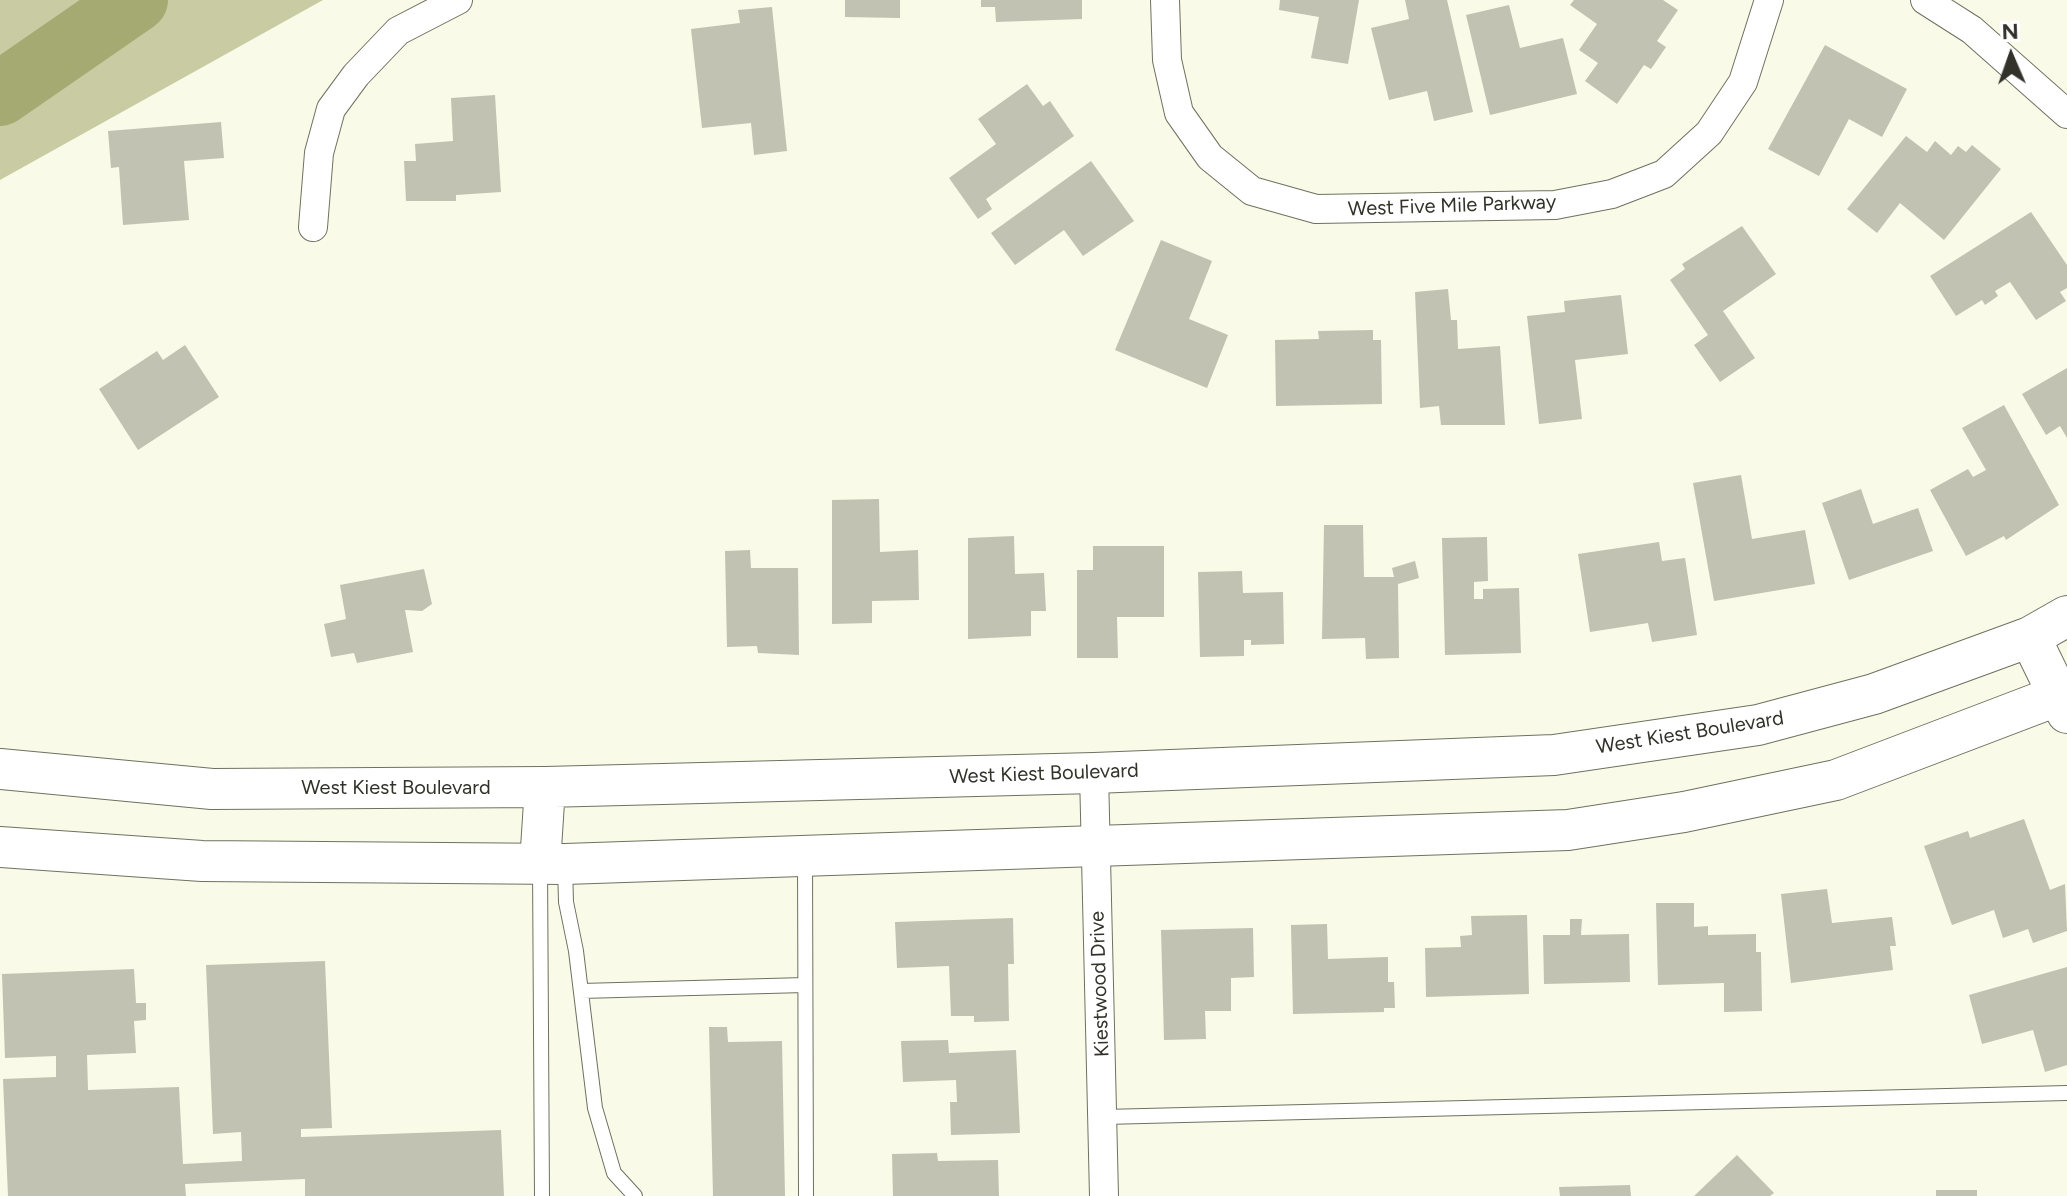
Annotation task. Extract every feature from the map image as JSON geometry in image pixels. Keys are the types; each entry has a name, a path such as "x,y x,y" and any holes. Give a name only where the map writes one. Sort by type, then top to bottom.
{"main road":[{"name":"West Kiest Boulevard","path":"0,769 212,789 545,787 1094,773 1554,755 1758,725 1874,694 2030,637 2067,616"},
{"path":"0,847 202,861 552,864 1568,830 1684,812 1836,780 2064,700 2030,637"},
{"path":"545,787 552,864"}],"street":[{"path":"313,227 319,153 331,109 356,75 398,31 458,0"},
{"name":"West Five Mile Parkway","path":"1165,0 1167,60 1179,113 1210,157 1252,191 1316,209 1555,205 1612,194 1664,174 1709,133 1743,82 1769,0"},
{"path":"1925,0 1972,30 2067,114"},
{"name":"Kiestwood Drive","path":"1094,773 1104,1196"}],"lane":[{"path":"805,856 806,1196"},
{"path":"552,864 566,902 581,991 595,1108 614,1173 635,1196"},
{"path":"542,1196 552,864"},
{"path":"581,991 805,985"},
{"path":"1104,1117 2067,1093"}],"green space":[{"path":"0,0 323,0 0,180"}],"building":[{"path":"845,0 900,0 900,18 845,17"},
{"path":"981,0 1082,0 1082,19 996,22 995,7 981,7"},
{"path":"1280,0 1359,0 1348,64 1311,58 1319,17 1279,10"},
{"path":"1405,0 1447,0 1473,112 1434,121 1427,91 1389,100 1371,28 1409,19"},
{"path":"1574,0 1663,0 1678,10 1657,41 1666,47 1651,69 1644,65 1617,104 1585,81 1598,63 1579,50 1597,24 1570,5"},
{"path":"1509,5 1520,48 1563,38 1577,94 1490,115 1466,15"},
{"path":"772,7 787,151 754,155 751,123 702,128 691,29 740,23 738,10"},
{"path":"1825,45 1907,89 1882,137 1849,119 1819,176 1768,149"},
{"path":"1027,84 1043,106 1050,101 1074,136 986,199 992,209 978,219 949,178 996,144 978,119"},
{"path":"495,95 501,192 456,195 456,201 406,201 404,161 416,161 415,144 453,141 451,98"},
{"path":"221,122 224,158 184,161 189,220 123,225 119,167 111,168 108,131"},
{"path":"1906,136 1927,152 1935,141 1951,155 1958,146 1966,152 1972,145 2001,169 1944,240 1900,203 1877,233 1847,209"},
{"path":"1091,161 1134,221 1083,256 1064,230 1015,265 991,233"},
{"path":"2031,212 2067,265 2067,288 2060,292 2066,301 2036,320 2010,282 1995,291 1998,296 1985,305 1982,300 1956,316 1930,276"},
{"path":"1742,226 1776,274 1723,311 1755,358 1720,382 1694,345 1708,335 1670,280 1685,269 1682,264"},
{"path":"1161,240 1212,261 1189,319 1228,335 1207,388 1115,350"},
{"path":"1448,289 1451,320 1457,320 1458,349 1500,346 1505,425 1441,425 1439,406 1420,408 1415,292"},
{"path":"1621,295 1628,354 1575,360 1582,419 1539,424 1527,316 1565,312 1564,301"},
{"path":"1373,330 1373,340 1381,340 1382,404 1276,406 1275,340 1319,339 1318,331"},
{"path":"185,345 219,397 138,450 99,389 157,351 163,360"},
{"path":"2067,368 2067,438 2060,426 2046,435 2022,394"},
{"path":"2004,405 2059,505 2006,540 2004,536 1966,556 1930,490 1968,469 1973,477 1986,470 1962,428"},
{"path":"1741,475 1752,539 1805,530 1815,584 1714,601 1693,483"},
{"path":"1861,489 1873,524 1918,508 1933,551 1849,580 1822,503"},
{"path":"879,499 880,552 918,550 919,600 872,601 872,623 832,624 832,500"},
{"path":"1324,525 1363,525 1364,577 1394,577 1392,568 1415,561 1419,578 1398,584 1399,658 1366,659 1365,638 1322,639"},
{"path":"1014,536 1015,574 1044,573 1046,611 1031,611 1031,636 968,639 968,538"},
{"path":"1487,537 1488,581 1474,582 1474,599 1483,599 1483,589 1519,588 1521,653 1445,655 1442,538"},
{"path":"1659,542 1662,561 1685,558 1697,635 1652,642 1648,623 1590,632 1578,554"},
{"path":"1093,546 1164,546 1164,617 1117,617 1118,658 1077,658 1077,570 1093,570"},
{"path":"750,550 751,568 798,568 799,655 758,653 757,646 727,647 725,551"},
{"path":"424,569 432,604 422,611 405,610 413,652 357,663 354,653 331,657 324,624 346,619 340,585"},
{"path":"1242,571 1243,593 1283,592 1284,644 1251,645 1251,640 1244,640 1244,656 1200,657 1198,572"},
{"path":"2024,819 2050,890 2065,884 2067,931 2033,943 2028,929 2003,938 1994,910 1952,925 1924,846 1968,831 1970,838"},
{"path":"1827,889 1832,923 1892,917 1896,946 1890,946 1893,970 1791,983 1781,894"},
{"path":"1656,903 1694,903 1694,927 1708,926 1708,935 1756,934 1756,952 1761,952 1762,1011 1724,1012 1724,983 1658,985"},
{"path":"1527,915 1529,994 1426,997 1425,948 1461,947 1460,936 1472,935 1471,916"},
{"path":"1013,918 1014,964 1008,964 1009,1021 974,1022 974,1016 951,1016 949,966 897,968 895,922"},
{"path":"1570,919 1582,919 1581,935 1629,934 1630,982 1544,984 1543,935 1570,935"},
{"path":"1327,924 1328,959 1388,957 1388,982 1394,982 1395,1008 1384,1008 1384,1012 1293,1014 1291,925"},
{"path":"1253,928 1254,977 1231,978 1231,1011 1205,1011 1206,1039 1164,1040 1161,930"},
{"path":"325,961 332,1128 301,1129 301,1137 501,1130 504,1196 305,1196 305,1179 185,1184 186,1196 8,1196 3,1079 56,1077 56,1056 5,1058 2,974 134,969 136,1003 146,1003 146,1020 134,1021 136,1053 87,1055 88,1090 179,1087 183,1164 242,1161 241,1132 213,1134 206,965"},
{"path":"2067,967 2067,1065 2045,1072 2033,1030 1982,1044 1969,995"},
{"path":"709,1027 727,1027 728,1042 782,1041 785,1196 713,1196"},
{"path":"948,1040 949,1053 1016,1050 1020,1133 951,1135 950,1102 957,1102 956,1080 903,1082 901,1041"},
{"path":"937,1153 938,1161 998,1160 999,1196 893,1196 892,1154"},
{"path":"1737,1155 1774,1193 1770,1196 1694,1196"},
{"path":"1630,1185 1631,1196 1560,1196 1559,1187"},
{"path":"1936,1190 1977,1190 1977,1196 1936,1196"}],"waterway":[{"path":"0,94 136,0"}]}
